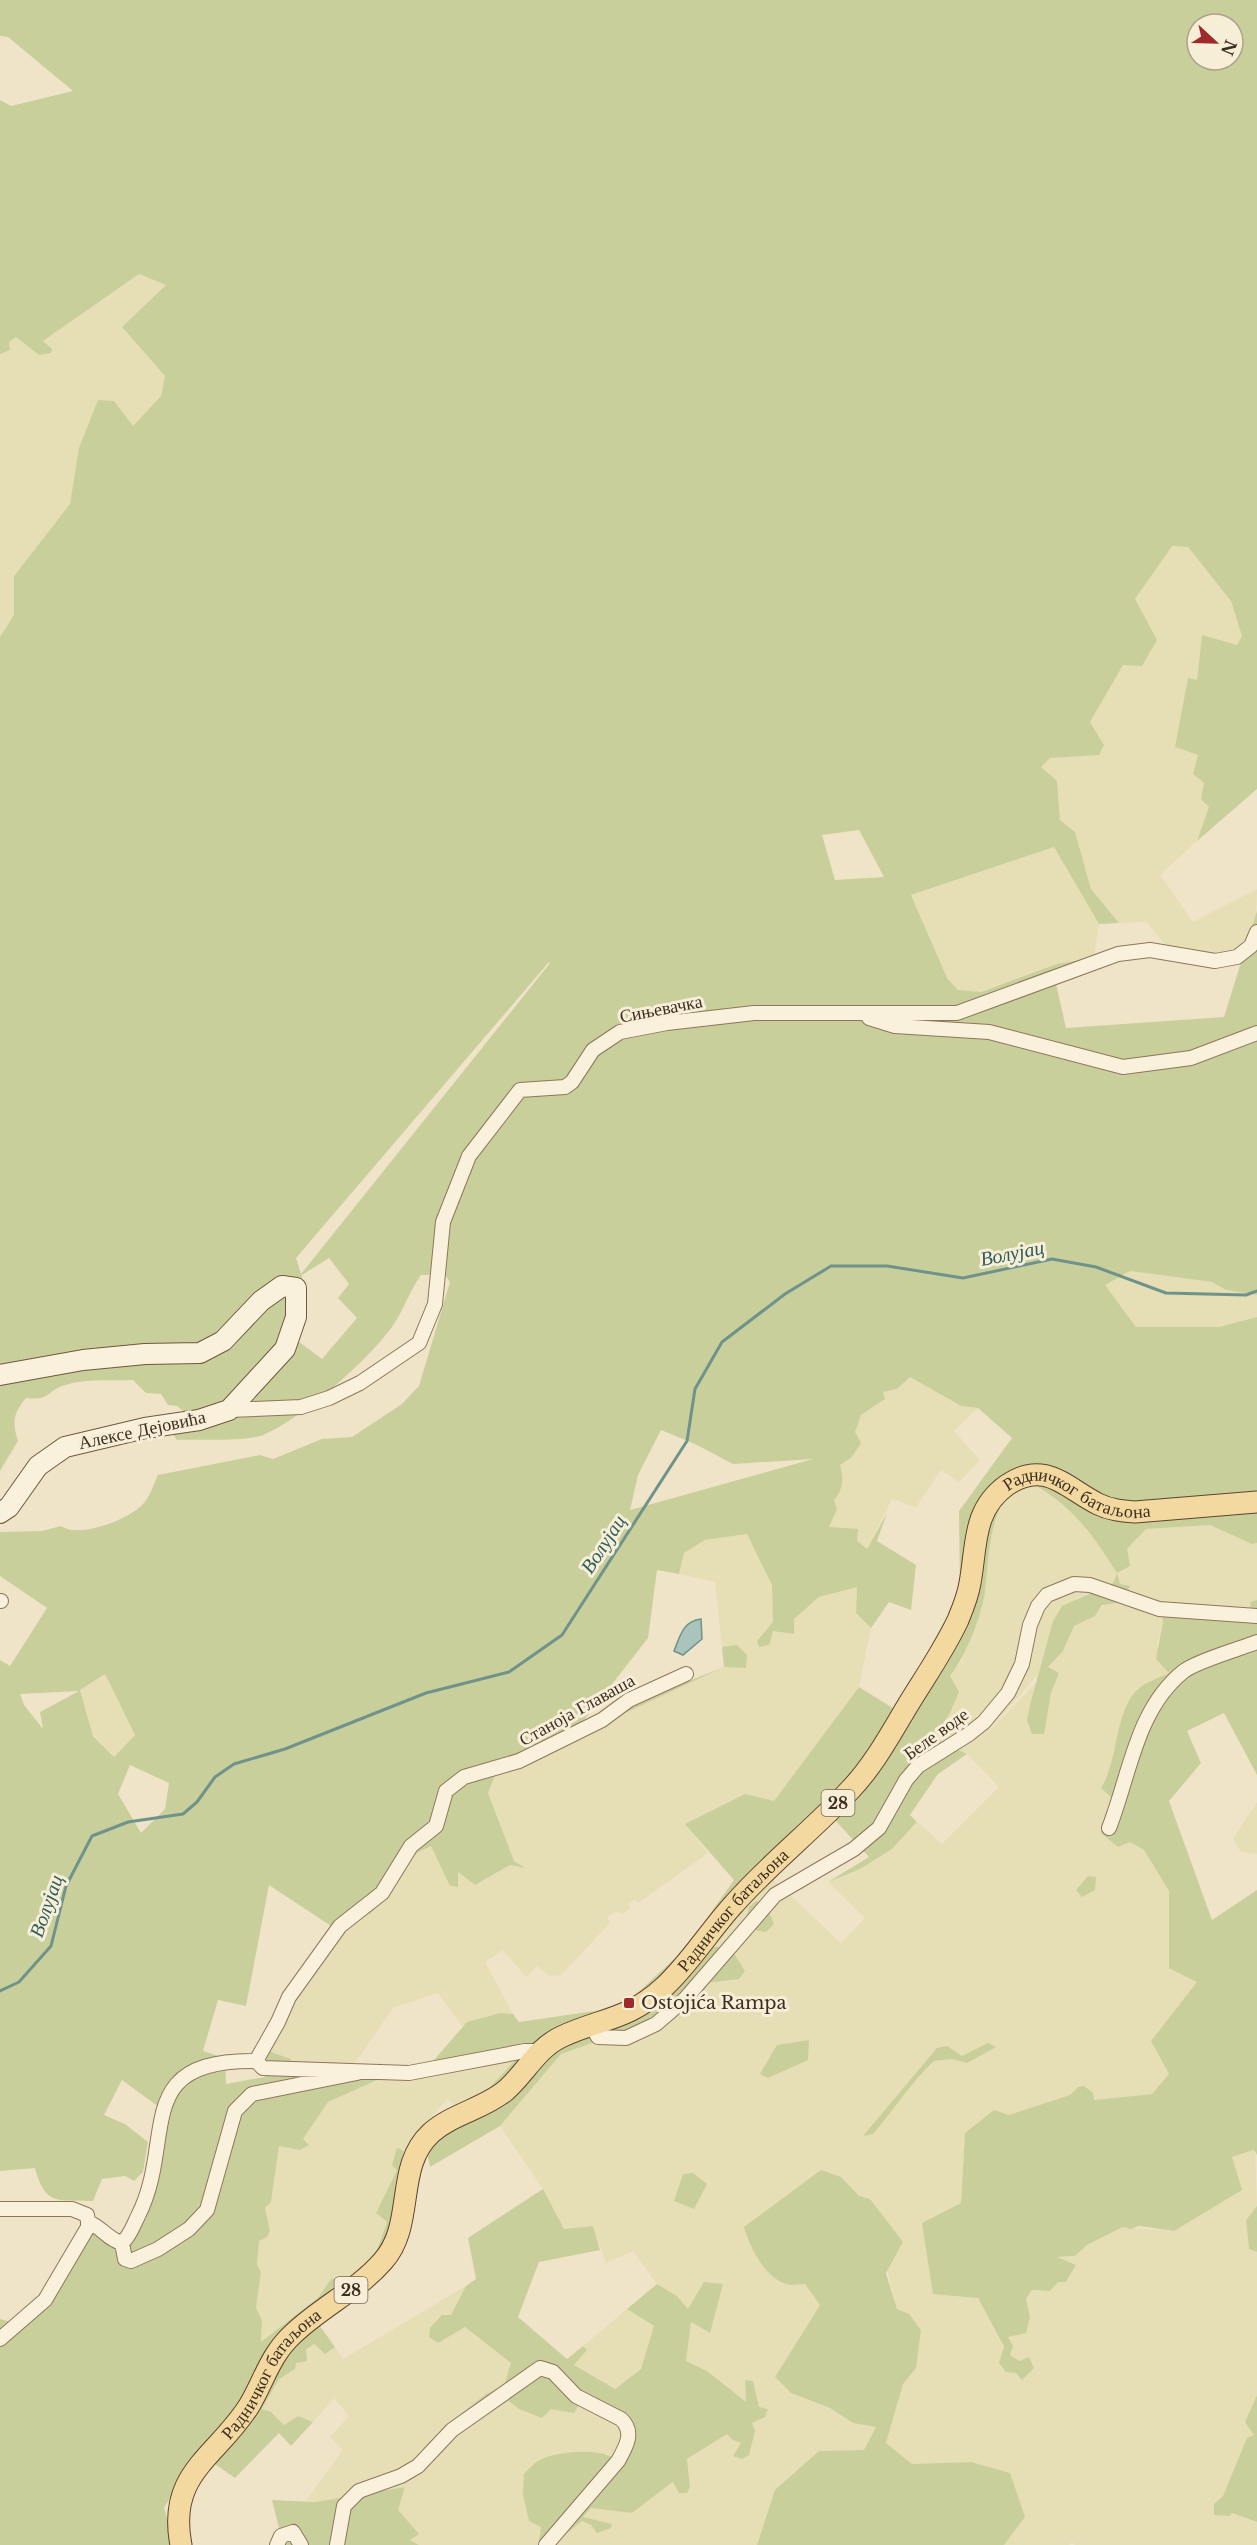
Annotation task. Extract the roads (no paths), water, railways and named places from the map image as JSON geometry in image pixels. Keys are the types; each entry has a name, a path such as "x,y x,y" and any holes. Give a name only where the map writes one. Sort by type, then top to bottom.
{"main road":[{"name":"Радничког батаљона","path":"181,2545 177,2516 183,2489 203,2459 249,2405 274,2356 298,2329 376,2268 393,2248 403,2218 411,2165 419,2146 447,2122 500,2094 540,2051 562,2036 620,2018 641,2006 666,1986 734,1903 786,1849 829,1812 865,1772 951,1634 970,1587 974,1545 980,1519 990,1502 1006,1486 1024,1477 1050,1476 1068,1483 1103,1506 1127,1511 1257,1502"}],"street":[{"name":"Сињевачка","path":"229,1410 301,1407 329,1398 360,1383 419,1343 435,1304 443,1222 469,1156 520,1090 565,1087 572,1082 593,1050 620,1032 667,1023 754,1013 957,1013 1118,954 1150,950 1215,961 1237,957 1251,946 1257,932"},
{"path":"856,1014 895,1026 988,1032 1124,1067 1191,1058 1257,1033"},
{"name":"Алексе Дејовића","path":"0,1375 83,1360 145,1354 200,1353 223,1341 268,1296 282,1286 296,1288 296,1317 285,1349 229,1410 199,1420 145,1428 65,1447 38,1466 4,1510"},
{"name":"Беле воде","path":"592,2027 598,2037 617,2040 633,2036 656,2024 685,1998 775,1895 854,1849 879,1828 906,1780 918,1766 984,1722 1008,1693 1022,1664 1038,1606 1047,1595 1074,1584 1090,1585 1159,1609 1257,1616"},
{"path":"1109,1828 1138,1741 1154,1704 1185,1670 1257,1642"},
{"name":"Станоја Главаша","path":"256,2061 289,1997 340,1926 382,1893 411,1846 436,1826 446,1791 464,1777 519,1761 602,1720 629,1700 686,1674"},
{"path":"122,2243 129,2237 149,2195 157,2159 160,2116 173,2087 194,2070 233,2060 256,2061 263,2068 409,2073 525,2051 540,2051"},
{"path":"122,2243 125,2259 131,2261 142,2257 189,2229 207,2210 235,2110 252,2094 357,2073"},
{"path":"0,2209 72,2209 87,2215 88,2222 88,2227 71,2260 45,2300 0,2339"},
{"path":"88,2222 98,2226 112,2241 122,2243"},
{"path":"337,2545 344,2506 359,2491 401,2476 418,2466 452,2430 540,2368 553,2372 576,2396 621,2419 627,2425 629,2432 629,2440 618,2461 546,2545"},
{"path":"277,2545 281,2536 293,2532 301,2545"}],"water":[{"path":"701,1619 702,1639 683,1655 674,1651 686,1626"}],"waterway":[{"name":"Волујац","path":"0,1991 19,1982 51,1946 66,1886 92,1836 128,1822 183,1814 197,1802 215,1777 234,1764 285,1749 426,1693 509,1672 562,1635 687,1441 695,1389 722,1342 785,1294 831,1266 887,1266 963,1278 1052,1259 1096,1267 1166,1293 1246,1295 1257,1291"}],"place":[{"name":"Ostojića Rampa","path":"629,2003"}]}
